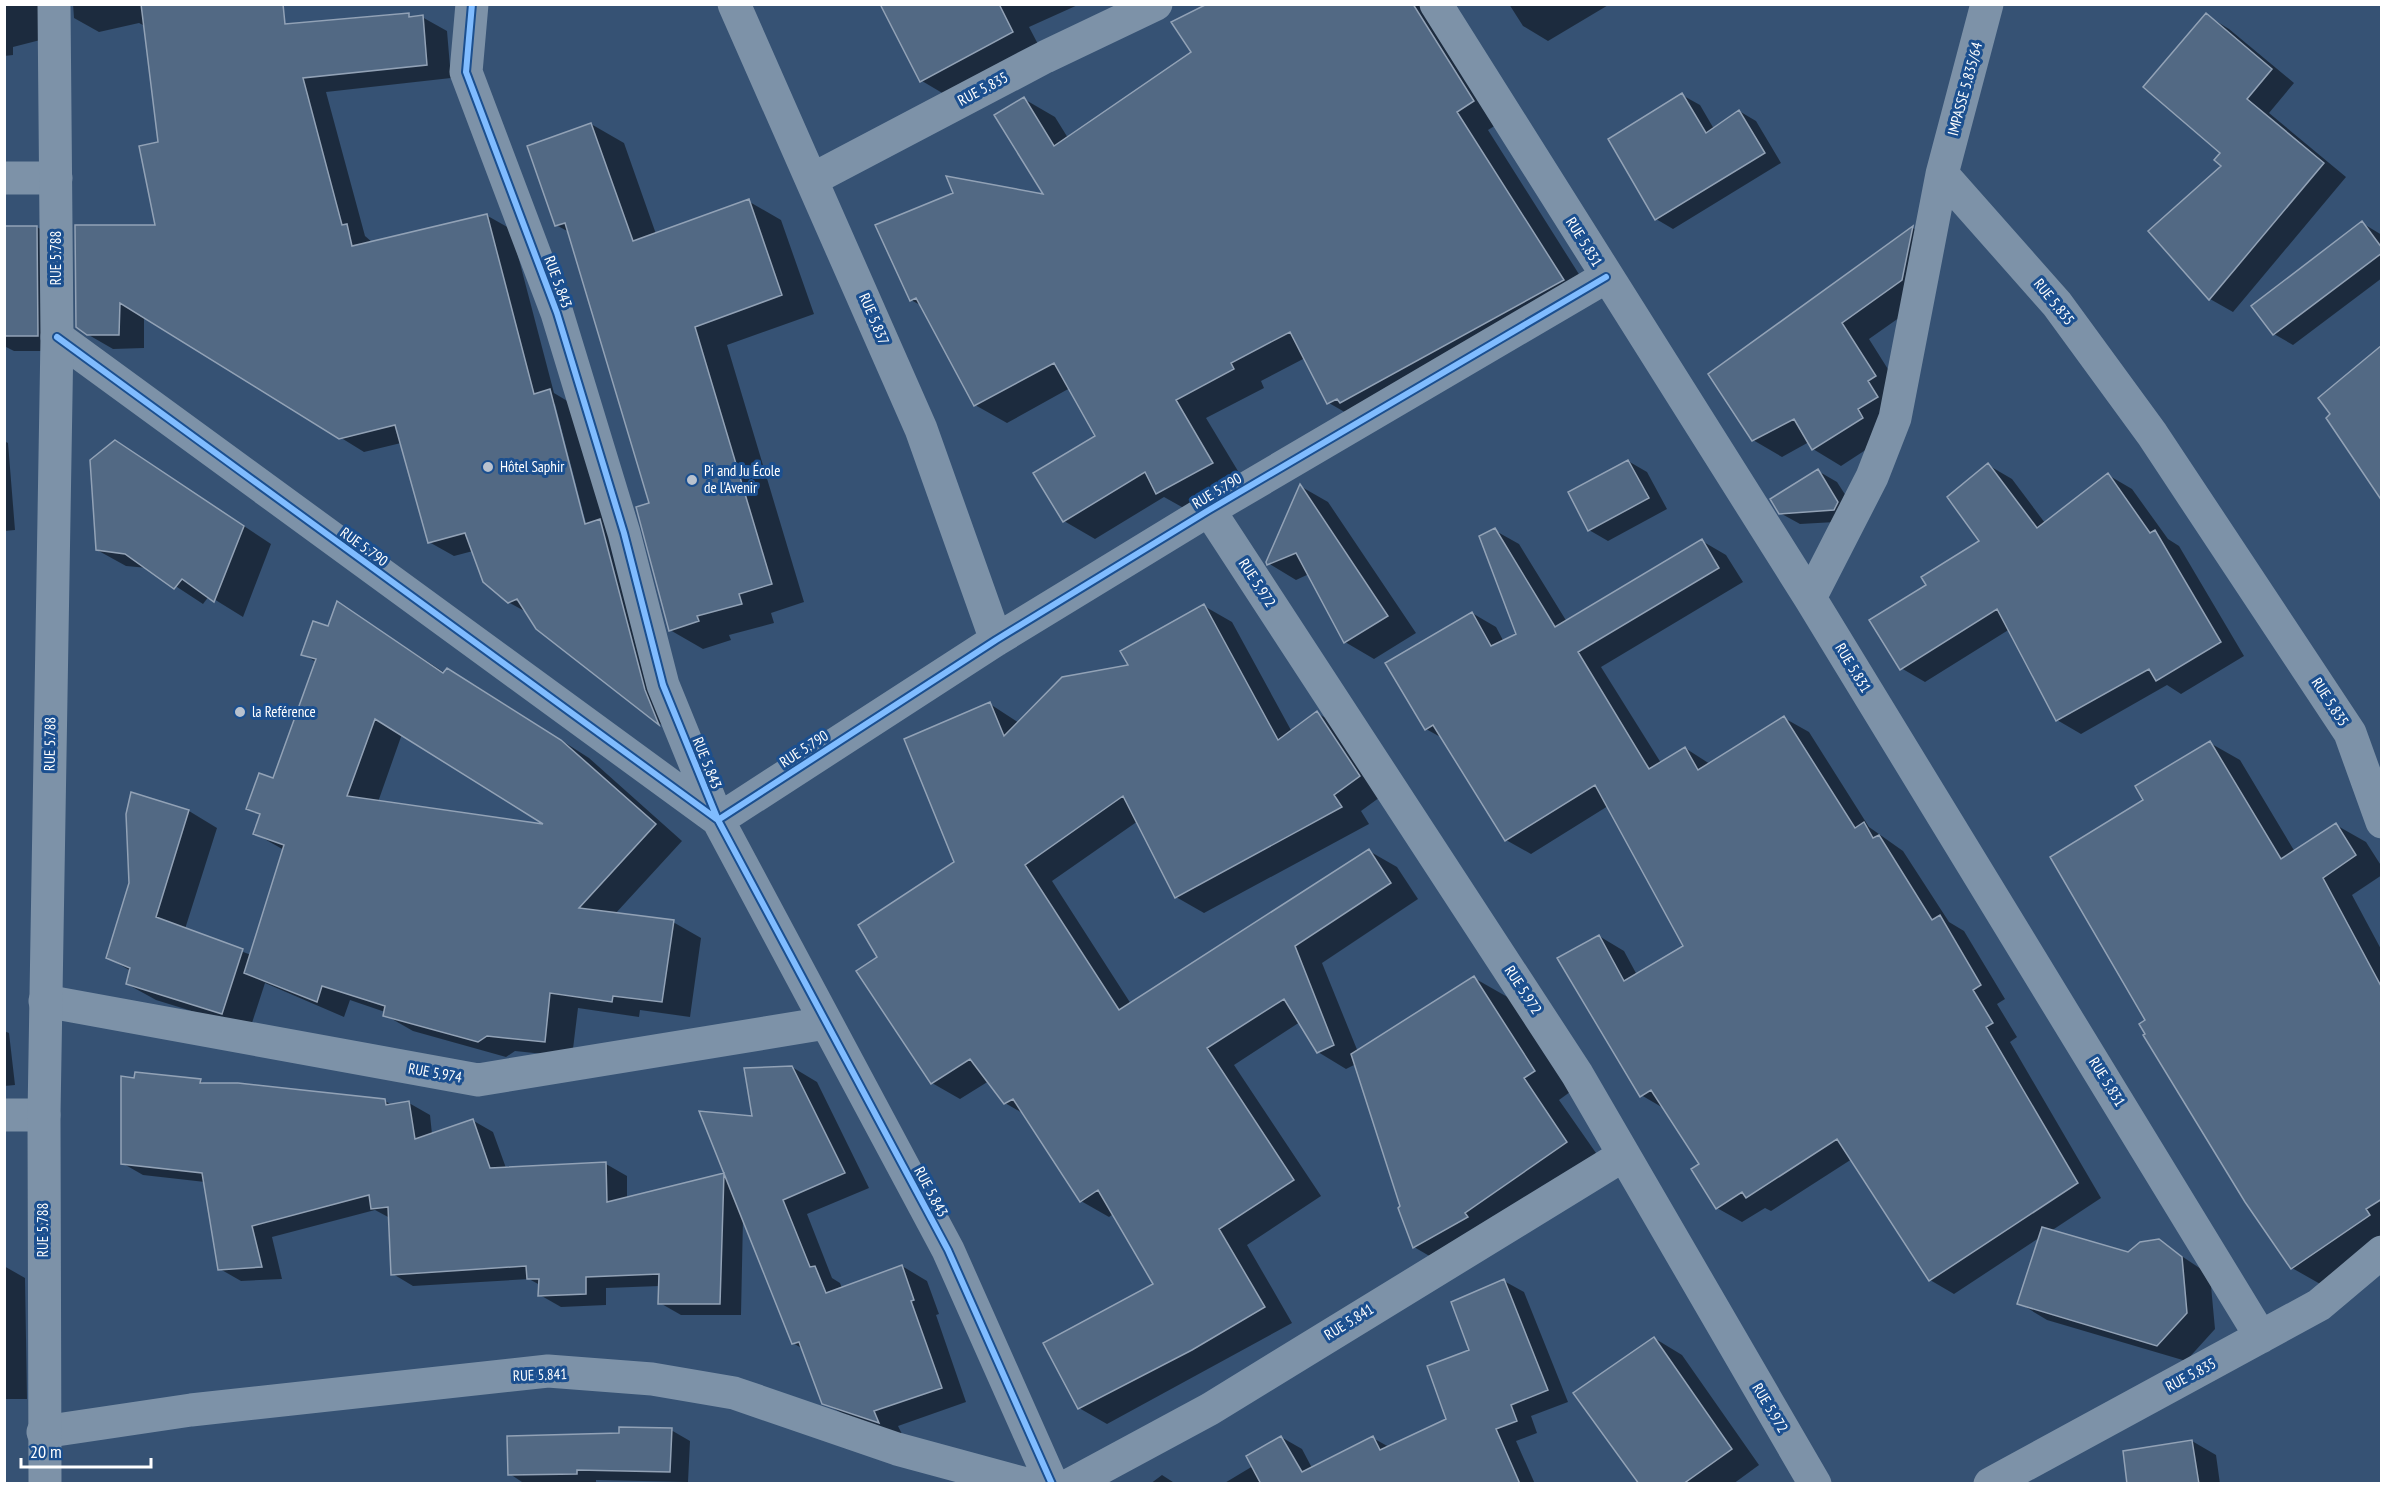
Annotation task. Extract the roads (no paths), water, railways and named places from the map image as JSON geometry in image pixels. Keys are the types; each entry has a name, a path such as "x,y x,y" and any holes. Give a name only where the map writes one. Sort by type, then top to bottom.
{"street":[{"name":"RUE 5.788","path":"45,1484 45,1001 57,337 54,4"},
{"name":"RUE 5.843","path":"472,4 466,72 556,313 624,533 663,685 718,820 948,1250 1052,1484"},
{"name":"RUE 5.837","path":"734,4 813,179 921,429 996,640"},
{"name":"RUE 5.835","path":"813,179 1045,57 1155,4"},
{"name":"RUE 5.831","path":"1436,4 1810,598 2262,1336"},
{"name":"IMPASSE 5.835/64","path":"1942,174 1987,4"},
{"path":"1810,598 1872,477 1895,418 1942,174"},
{"name":"RUE 5.835","path":"1942,174 2057,304 2152,434 2350,733 2382,822"},
{"path":"4,178 56,178"},
{"name":"RUE 5.790","path":"57,337 718,820 996,640 1209,510 1606,277"},
{"name":"RUE 5.972","path":"1209,510 1577,1074 1815,1484"},
{"name":"RUE 5.974","path":"45,1001 478,1080 826,1023"},
{"path":"4,1115 44,1115"},
{"name":"RUE 5.841","path":"1071,1484 1210,1409 1624,1155"},
{"name":"RUE 5.835","path":"1990,1484 2319,1305 2382,1252"},
{"name":"RUE 5.841","path":"44,1432 191,1410 548,1371 652,1379 734,1393 897,1449 1026,1484"}],"place":[{"name":"Hôtel Saphir","path":"488,467"},
{"name":"Pi and Ju École de l'Avenir","path":"692,480"},
{"name":"la Reférence","path":"240,712"}]}
